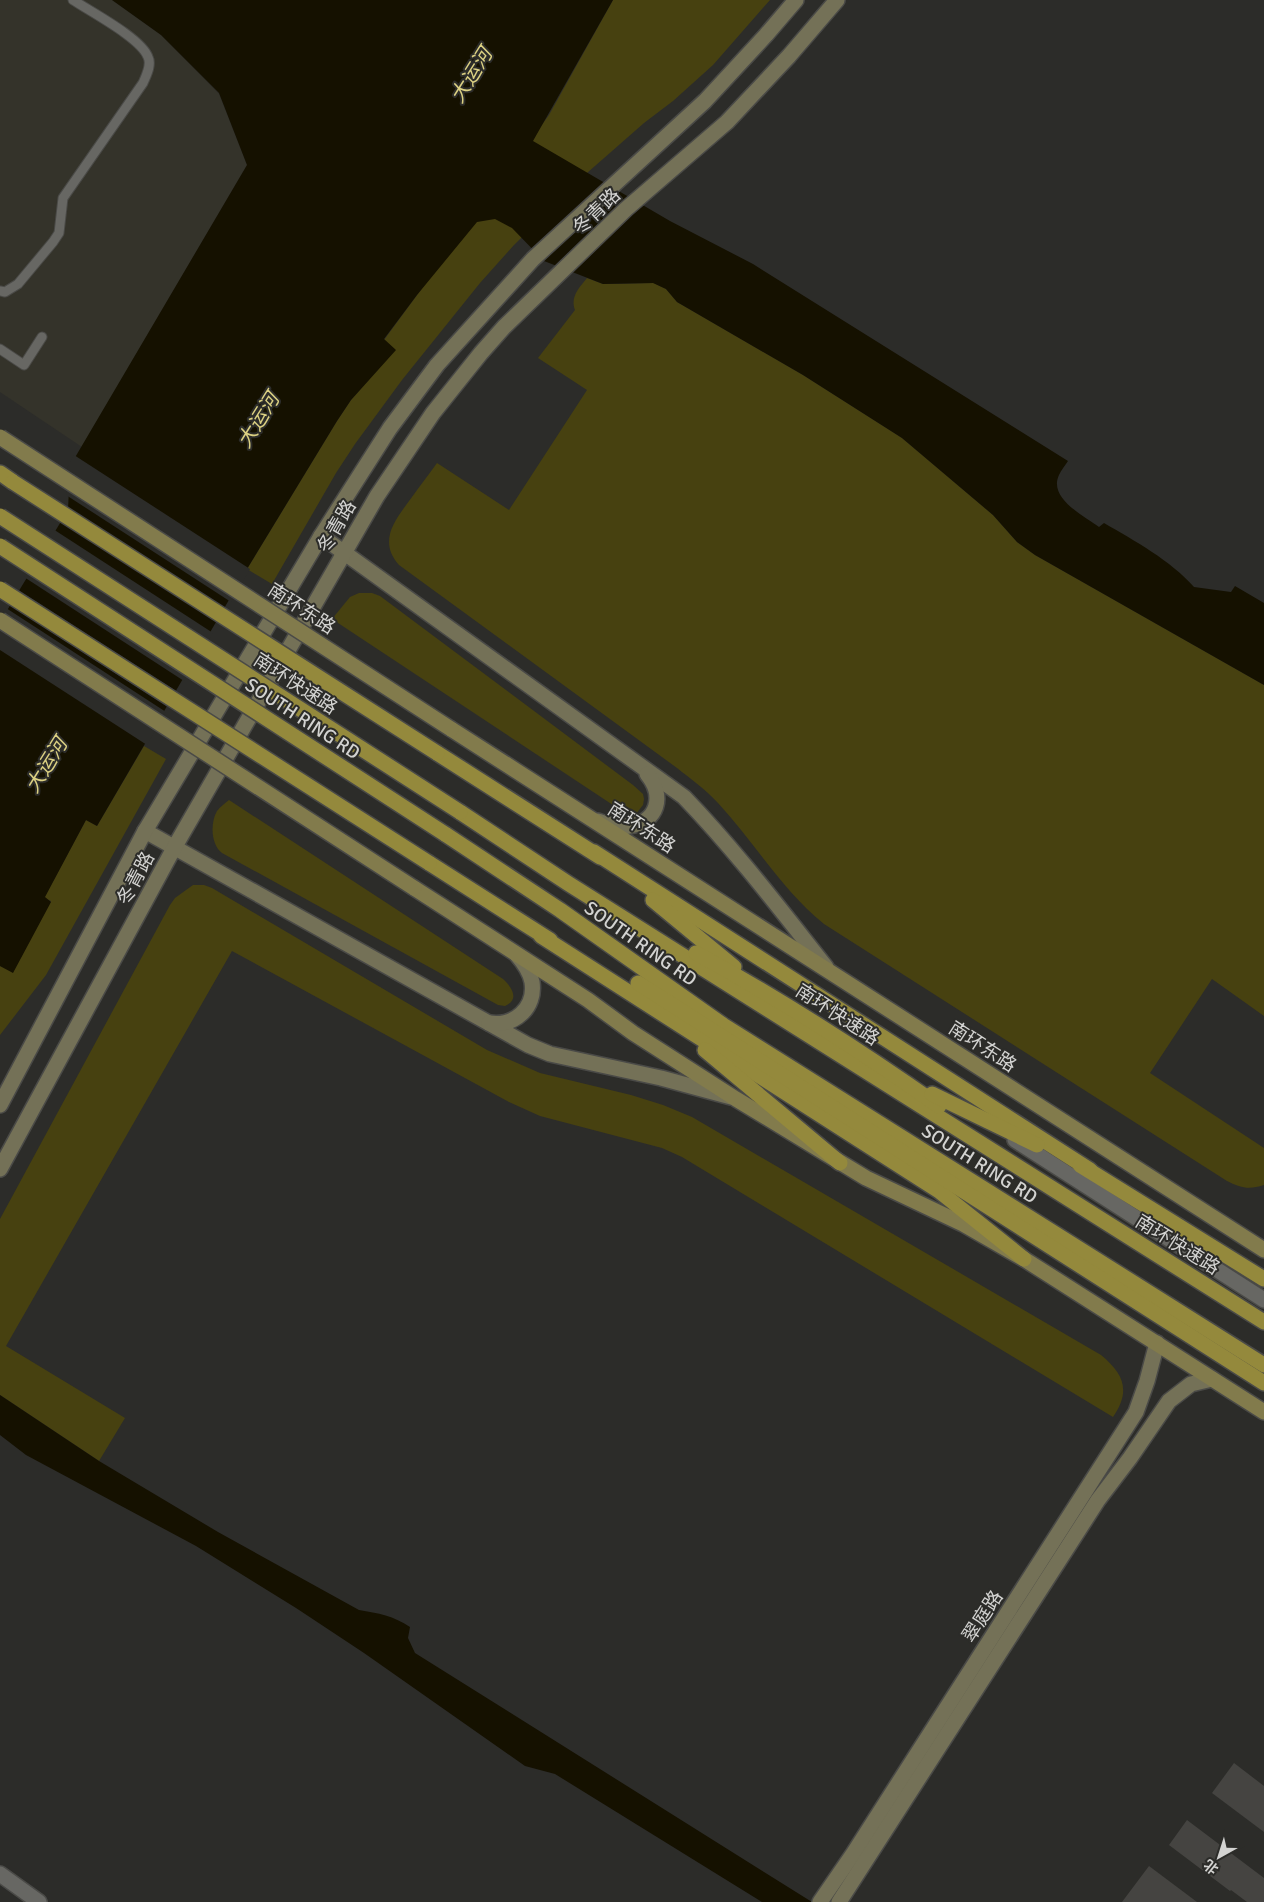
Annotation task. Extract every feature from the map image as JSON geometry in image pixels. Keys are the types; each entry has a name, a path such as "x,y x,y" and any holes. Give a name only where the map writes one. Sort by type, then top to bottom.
{"highway":[{"path":"0,473 1090,1170 1264,1279"},
{"name":"南环快速路","path":"0,516 569,884 1264,1322"},
{"name":"SOUTH RING RD","path":"0,546 560,910 723,1025 1264,1365"},
{"path":"0,589 939,1192 1024,1259"},
{"path":"594,852 758,987"},
{"name":"南环快速路","path":"569,884 758,987 893,1074 1070,1200"},
{"path":"541,936 723,1025"},
{"path":"638,983 1264,1383"},
{"path":"652,1006 840,1163"},
{"path":"893,1074 986,1122 1090,1170"},
{"path":"1222,1338 1264,1372"}],"main road":[{"name":"冬青路","path":"0,1105 145,831 364,466 414,395 462,335 532,259 705,101 766,36 796,0"},
{"name":"冬青路","path":"0,1169 174,848 377,496 433,413 504,327 644,192 727,122 789,56 837,0"},
{"name":"南环东路","path":"0,437 451,729 1264,1250"},
{"path":"321,536 684,797 718,832 828,970"},
{"path":"0,620 588,1000 633,1034 736,1099 866,1178 963,1224 1024,1259 1264,1412"},
{"path":"593,820 618,827 630,826 644,821 653,812 658,798 656,789 651,779 636,762"},
{"path":"145,831 528,1045 550,1054 661,1078 736,1099"},
{"path":"485,1022 503,1024 517,1018 522,1014 531,999 533,991 532,980 526,966 517,954"},
{"name":"翠庭路","path":"822,1900 1136,1412 1157,1343"},
{"name":"翠庭路","path":"839,1902 1098,1500 1130,1458 1169,1400 1191,1384 1212,1379"}],"street":[{"path":"986,1122 1264,1300"},
{"path":"0,1874 39,1902"}],"lane":[{"path":"0,291 5,292 18,284 53,242 59,233 63,198 143,83 148,70 149,58 142,48 131,38 73,0"},
{"path":"0,349 24,365 42,337"}],"shaded area":[{"path":"0,0 112,0 161,35 219,94 247,165 82,447 0,392"},
{"path":"613,0 770,0 713,65 587,173 514,245 480,283 402,380 355,444 336,473 272,584 247,569 351,400 395,350 384,340 549,115"},
{"path":"587,278 603,284 654,283 666,289 677,302 803,375 902,438 993,515 1017,542 1035,555 1264,685 1264,1016 1212,979 1150,1073 1264,1148 1264,1185 1245,1188 1227,1181 824,924 795,896 731,818 703,789 399,565 389,547 391,530 400,513 437,463 509,510 587,390 538,358 575,310 574,297"},
{"path":"359,593 372,593 380,596 633,785 643,794 643,805 636,814 625,813 332,619 350,597"},
{"path":"144,746 166,759 46,975 0,1035 0,966 13,972 51,901 44,898 86,820 97,826"},
{"path":"229,800 503,979 512,989 513,997 510,1003 505,1006 498,1005 222,853 214,839 213,821 217,811"},
{"path":"193,885 204,885 212,888 487,1050 540,1073 631,1095 692,1117 1101,1355 1120,1376 1123,1391 1119,1408 1113,1417 682,1157 662,1148 540,1116 509,1102 232,951 6,1346 125,1418 99,1461 0,1395 0,1219 170,905 175,898"}],"water":[{"name":"大运河","path":"112,0 613,0 533,141 670,221 753,264 1068,461 1059,475 1058,491 1069,506 1099,527 1104,523 1140,544 1174,568 1194,587 1231,592 1235,586 1264,603 1264,685 1035,555 1017,542 993,515 902,438 803,375 677,302 666,289 653,283 603,284 544,261 512,228 495,219 477,222 417,295 384,339 396,350 351,400 337,421 247,569 97,826 86,820 45,897 51,902 13,973 0,966 0,622 68,510 70,466 247,165 219,93 161,35"},
{"path":"0,1395 99,1461 218,1532 359,1610 373,1612 404,1623 410,1627 408,1638 415,1653 812,1902 762,1902 555,1774 525,1766 364,1653 196,1546 26,1455 0,1435"}],"pier":[{"path":"74,455 250,569 231,602 66,495 68,466"},
{"path":"53,529 213,633 184,681 24,577"},
{"path":"17,589 178,692 169,708 8,604"},
{"path":"6,608 166,712 147,745 0,650 0,617"}],"building":[{"path":"1234,1763 1264,1786 1264,1832 1212,1793"},
{"path":"1187,1820 1264,1878 1264,1902 1247,1902 1169,1845"},
{"path":"1149,1866 1197,1902 1122,1902"}]}
